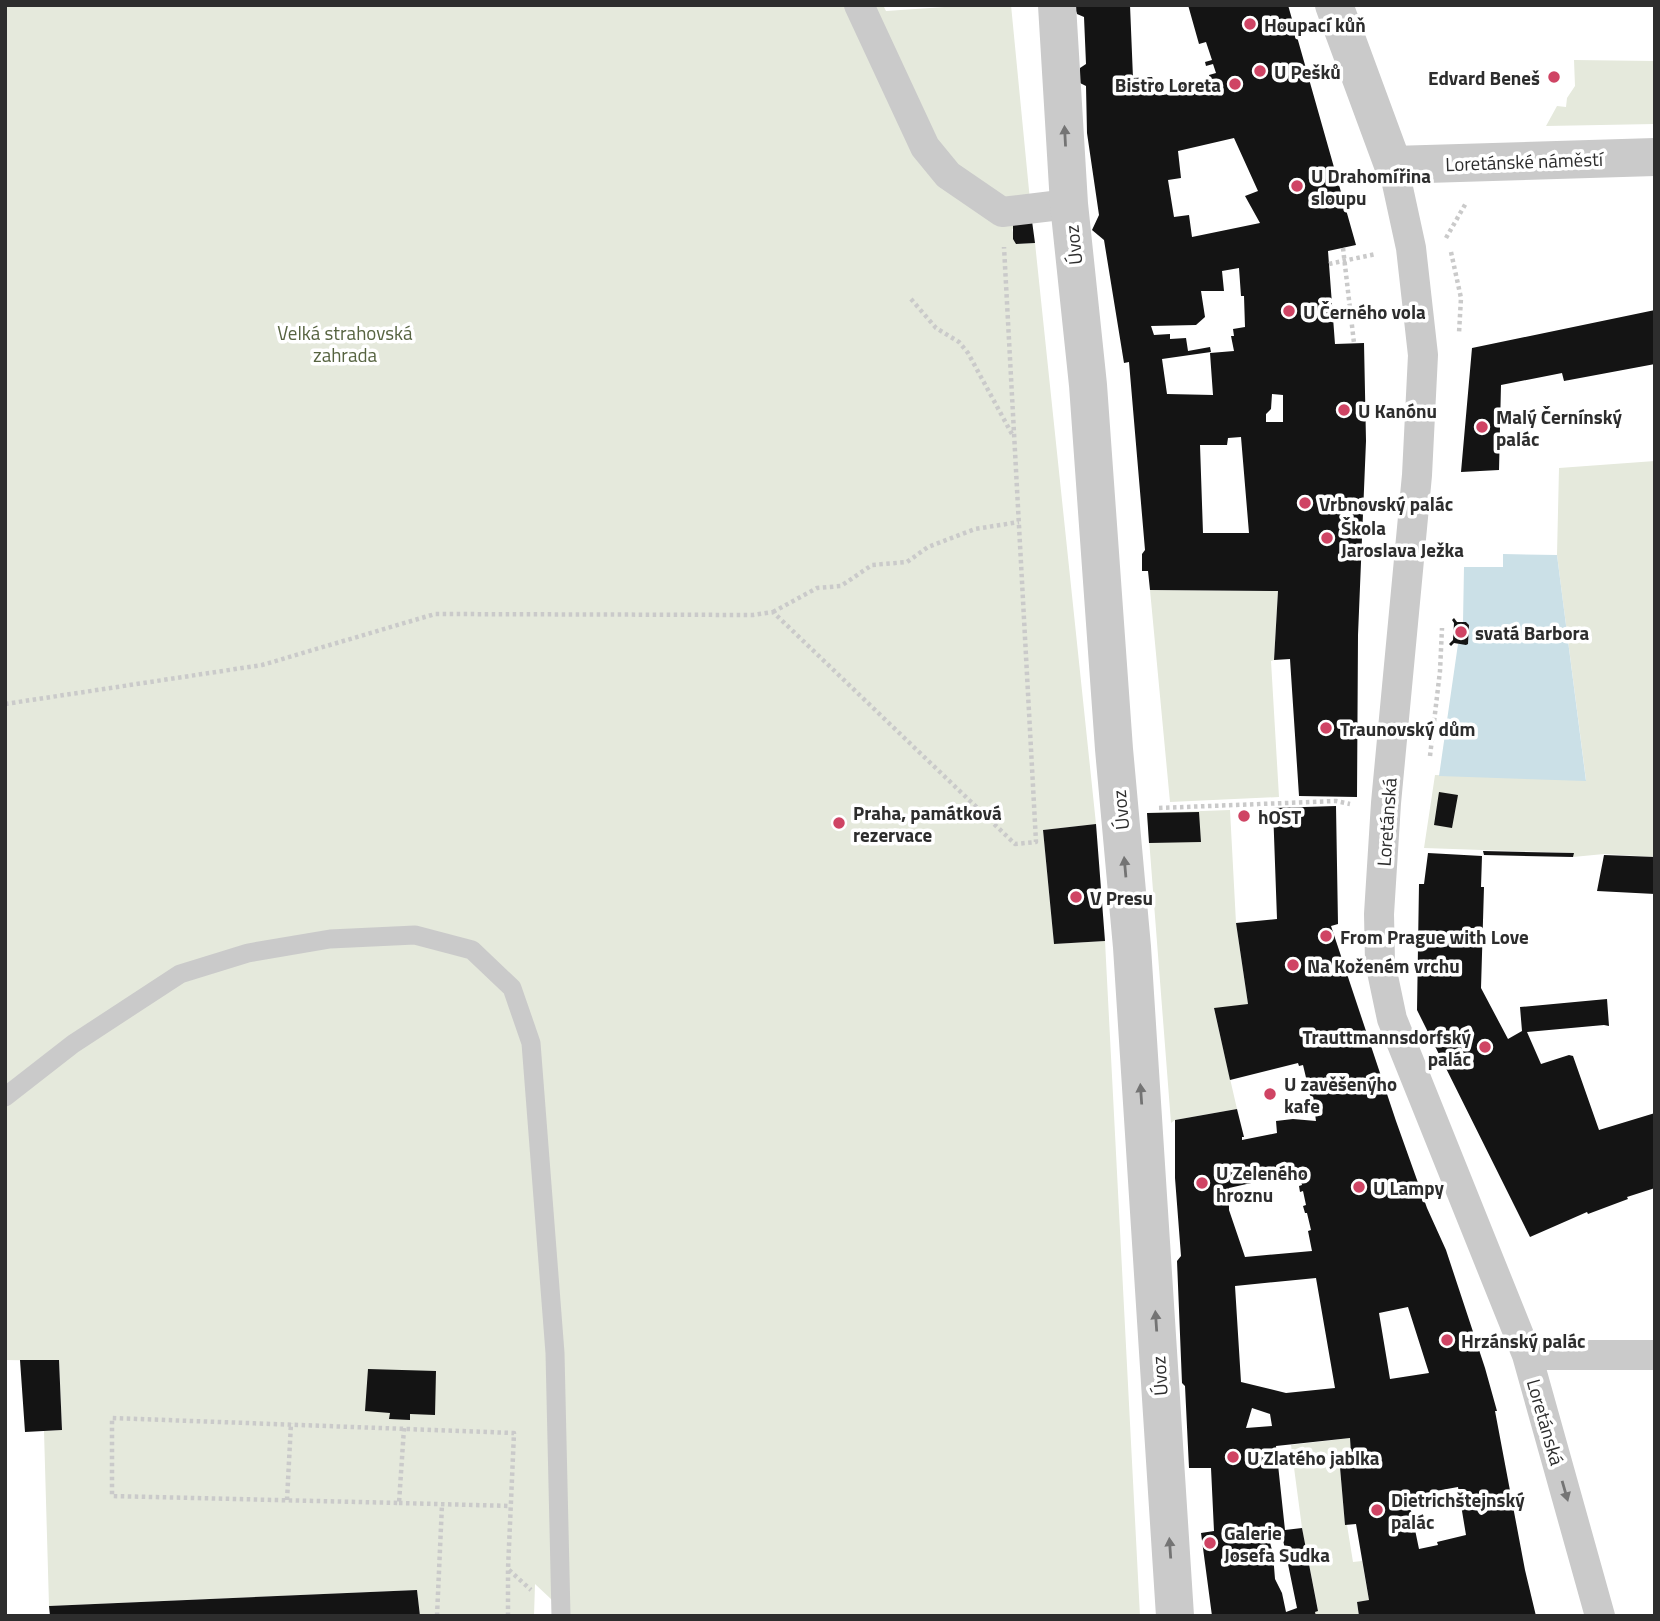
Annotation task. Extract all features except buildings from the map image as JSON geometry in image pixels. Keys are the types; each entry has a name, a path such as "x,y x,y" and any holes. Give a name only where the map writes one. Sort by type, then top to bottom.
{"street":[{"path":"859,5 925,147 948,176 1002,212 1069,204"},
{"name":"Úvoz","path":"1057,5 1069,204 1088,385 1114,748 1132,947 1175,1616"},
{"name":"Loretánská","path":"1334,5 1393,165 1411,248 1423,355 1418,461 1379,914 1380,962 1392,1019 1527,1355 1601,1616"},
{"name":"Loretánské náměstí","path":"1393,165 1655,157"},
{"path":"1527,1355 1655,1355"}],"lane":[{"path":"5,1097 73,1044 180,974 248,953 330,939 415,935 472,950 512,988 531,1043 555,1353 561,1616"}],"path":[{"path":"1329,264 1411,248 1447,237 1471,193"},
{"path":"773,612 1015,844 1037,842 1002,212"},
{"path":"1343,248 1354,343"},
{"path":"911,299 936,328 959,342 968,353 1015,439"},
{"path":"5,704 262,665 435,614 754,615 773,612 817,588 841,586 872,565 907,562 928,547 975,529 1019,522"},
{"path":"1162,808 1336,801"},
{"path":"508,1616 514,1433 112,1418 112,1496 511,1506"},
{"path":"287,1500 291,1423"},
{"path":"399,1503 404,1428"},
{"path":"437,1616 442,1504"},
{"path":"508,1569 539,1597"}],"green space":[{"name":"Velká strahovská zahrada","path":"5,5 883,5 886,11 1011,5 1032,221 1012,229 1016,244 1035,243 1096,824 1043,830 1054,944 1105,941 1140,1616 569,1616 535,1584 534,1616 420,1616 417,1590 49,1606 44,1431 62,1430 59,1361 5,1360"},
{"path":"1574,60 1655,61 1655,124 1546,126 1557,106 1566,107 1567,98 1575,86"},
{"path":"1655,461 1655,857 1604,854 1573,857 1573,853 1424,848 1435,775 1586,780 1557,555 1559,468"},
{"path":"1150,590 1278,591 1274,660 1271,661 1279,797 1170,802"},
{"path":"1230,810 1236,923 1248,1004 1214,1009 1237,1109 1175,1120 1171,1123 1147,813"},
{"path":"1350,1438 1351,1454 1339,1457 1345,1525 1353,1562 1362,1561 1369,1600 1357,1602 1359,1616 1316,1616 1315,1612 1318,1610 1302,1528 1291,1445"}],"water":[{"path":"1503,554 1557,555 1586,781 1439,776 1458,644 1468,644 1469,625 1463,622 1464,567 1503,567"}],"place":[{"name":"Houpací kůň","path":"1250,24"},
{"name":"U Pešků","path":"1260,71"},
{"name":"Edvard Beneš","path":"1554,77"},
{"name":"Bistro Loreta","path":"1235,84"},
{"name":"U Drahomířina sloupu","path":"1297,186"},
{"name":"U Černého vola","path":"1289,311"},
{"name":"U Kanónu","path":"1344,410"},
{"name":"Malý Černínský palác","path":"1482,427"},
{"name":"Vrbnovský palác","path":"1305,503"},
{"name":"Škola Jaroslava Ježka","path":"1327,538"},
{"name":"svatá Barbora","path":"1461,632"},
{"name":"Traunovský dům","path":"1326,728"},
{"name":"hOST","path":"1244,816"},
{"name":"Praha, památková rezervace","path":"839,823"},
{"name":"V Presu","path":"1076,897"},
{"name":"From Prague with Love","path":"1326,936"},
{"name":"Na Koženém vrchu","path":"1293,965"},
{"name":"Trauttmannsdorfský palác","path":"1485,1047"},
{"name":"U zavěšenýho kafe","path":"1270,1094"},
{"name":"U Zeleného hroznu","path":"1202,1183"},
{"name":"U Lampy","path":"1359,1187"},
{"name":"Hrzánský palác","path":"1447,1340"},
{"name":"U Zlatého jablka","path":"1233,1457"},
{"name":"Dietrichštejnský palác","path":"1377,1510"},
{"name":"Galerie Josefa Sudka","path":"1210,1543"}]}
